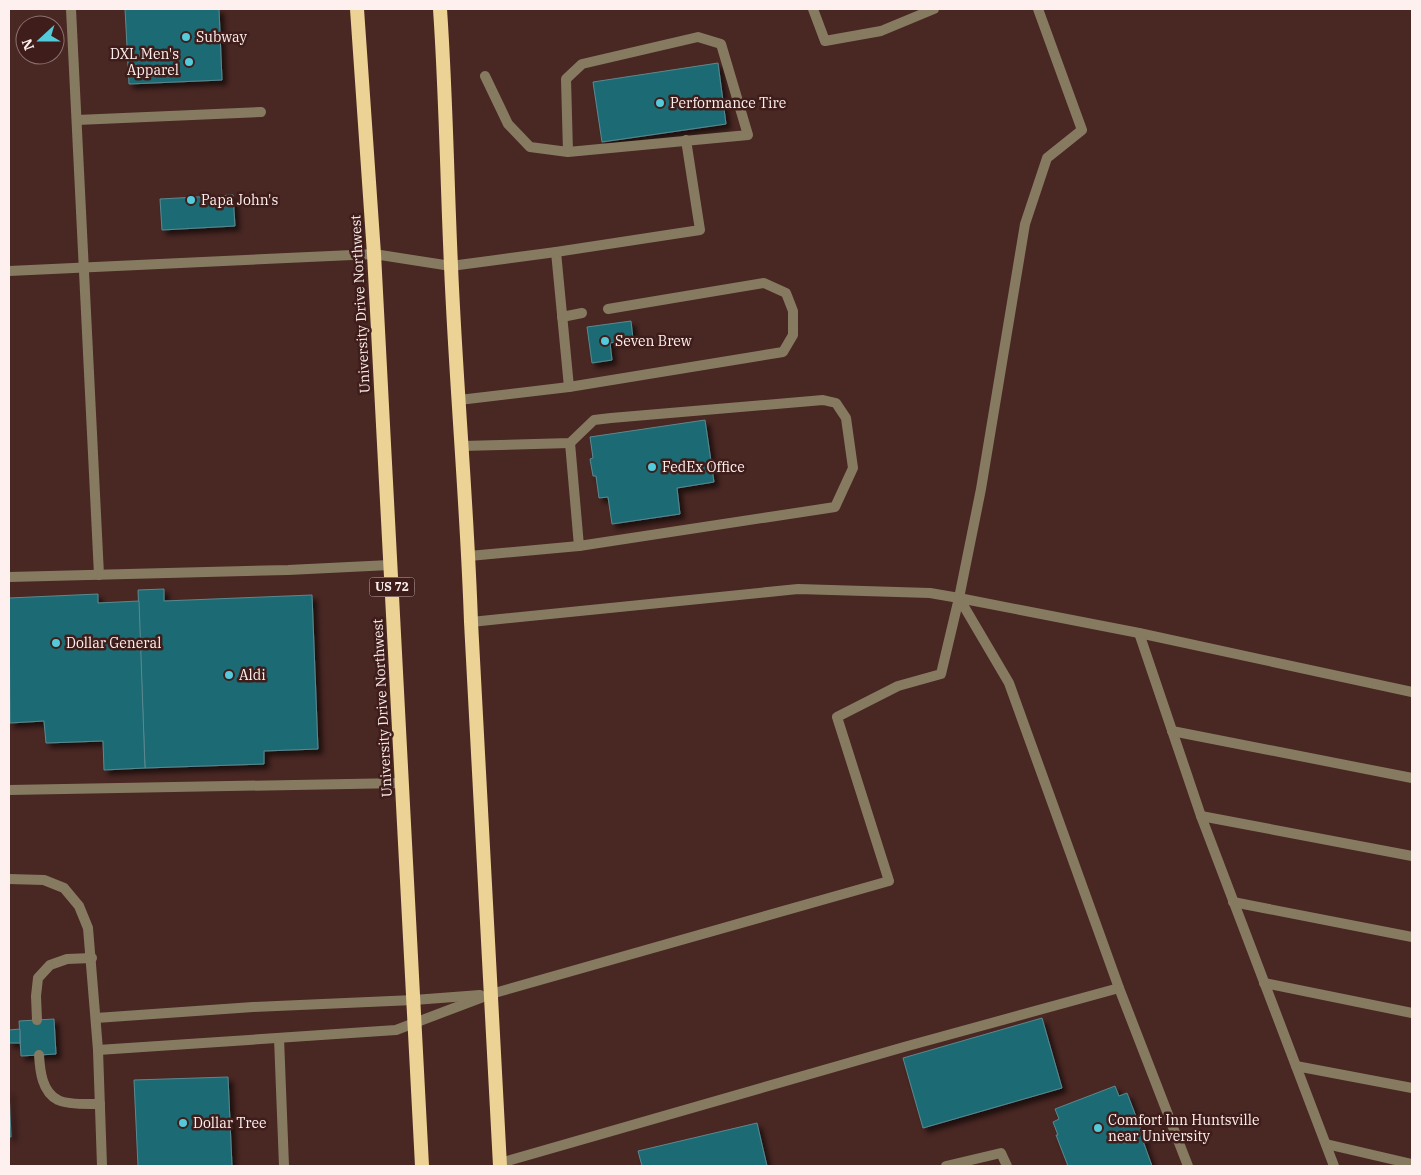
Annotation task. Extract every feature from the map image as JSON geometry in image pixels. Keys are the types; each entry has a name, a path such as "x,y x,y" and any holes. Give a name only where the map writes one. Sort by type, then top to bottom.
{"highway":[{"name":"University Drive Northwest","path":"357,9 374,254 422,1166"},
{"path":"440,9 445,80 451,266 469,556 500,1165"}],"lane":[{"path":"71,9 99,575"},
{"path":"813,9 825,41 881,31 934,9"},
{"path":"98,1050 396,1030 491,994 889,881 837,717 898,686 941,674 959,598 981,489 1025,224 1047,158 1082,130 1038,9"},
{"path":"485,76 508,124 530,147 568,152 748,134 721,44 698,37 582,64 566,79 568,152"},
{"path":"77,120 261,112"},
{"path":"9,271 374,254 451,266 700,230 686,140"},
{"path":"556,252 569,387"},
{"path":"459,400 569,387 783,352 793,335 793,311 786,293 764,283 608,309"},
{"path":"562,317 582,313"},
{"path":"462,446 570,443 594,420 823,400 836,402 846,418 853,468 835,507 579,546 469,556"},
{"path":"570,443 579,546"},
{"path":"9,577 288,570 390,565"},
{"path":"471,622 798,589 930,593 1139,633 1412,692"},
{"path":"959,598 1008,683 1119,988 1188,1166"},
{"path":"1139,633 1201,816 1334,1166"},
{"path":"1172,732 1412,778"},
{"path":"9,790 402,782"},
{"path":"1201,816 1412,856"},
{"path":"9,879 44,880 64,888 79,906 88,928 92,958 98,1050 102,1166"},
{"path":"1233,902 1412,937"},
{"path":"37,1020 36,996 38,978 50,965 67,959 92,958"},
{"path":"1264,983 1412,1013"},
{"path":"500,1165 895,1050 1119,988"},
{"path":"96,1018 491,994"},
{"path":"279,1038 284,1166"},
{"path":"40,1055 43,1080 49,1094 59,1101 100,1104"},
{"path":"1296,1066 1412,1088"},
{"path":"1326,1144 1412,1164"},
{"path":"946,1166 1002,1153 1007,1166"}],"building":[{"path":"125,9 219,9 222,80 129,84"},
{"name":"Performance Tire","path":"718,63 726,124 602,142 593,82"},
{"path":"233,195 235,226 162,230 160,199"},
{"name":"Seven Brew","path":"631,321 633,339 610,343 612,360 592,363 587,327"},
{"name":"FedEx Office","path":"705,420 714,482 677,488 680,514 612,524 608,497 599,498 596,476 593,476 590,459 593,458 590,437"},
{"name":"Aldi","path":"164,589 164,601 312,595 318,749 264,751 264,764 145,768 138,590"},
{"path":"98,594 98,603 139,601 145,768 104,770 103,741 46,743 44,721 10,723 9,598"},
{"path":"1042,1018 1062,1088 923,1128 903,1058"},
{"path":"54,1019 56,1054 21,1056 19,1021"},
{"path":"20,1029 20,1043 9,1043 9,1030"},
{"name":"Dollar Tree","path":"228,1077 232,1166 138,1166 134,1080"},
{"name":"Comfort Inn Huntsville near University","path":"1115,1086 1119,1096 1127,1093 1145,1140 1143,1141 1152,1166 1068,1166 1053,1122 1059,1119 1055,1109"},
{"path":"9,1090 11,1137 9,1137"},
{"path":"757,1123 767,1166 642,1166 638,1151"}],"place":[{"name":"Subway","path":"186,37"},
{"name":"DXL Men's Apparel","path":"189,62"},
{"name":"Performance Tire","path":"660,103"},
{"name":"Papa John's","path":"191,200"},
{"name":"Seven Brew","path":"605,341"},
{"name":"FedEx Office","path":"652,467"},
{"name":"Dollar General","path":"56,643"},
{"name":"Aldi","path":"229,675"},
{"name":"Dollar Tree","path":"183,1123"},
{"name":"Comfort Inn Huntsville near University","path":"1098,1128"}]}
